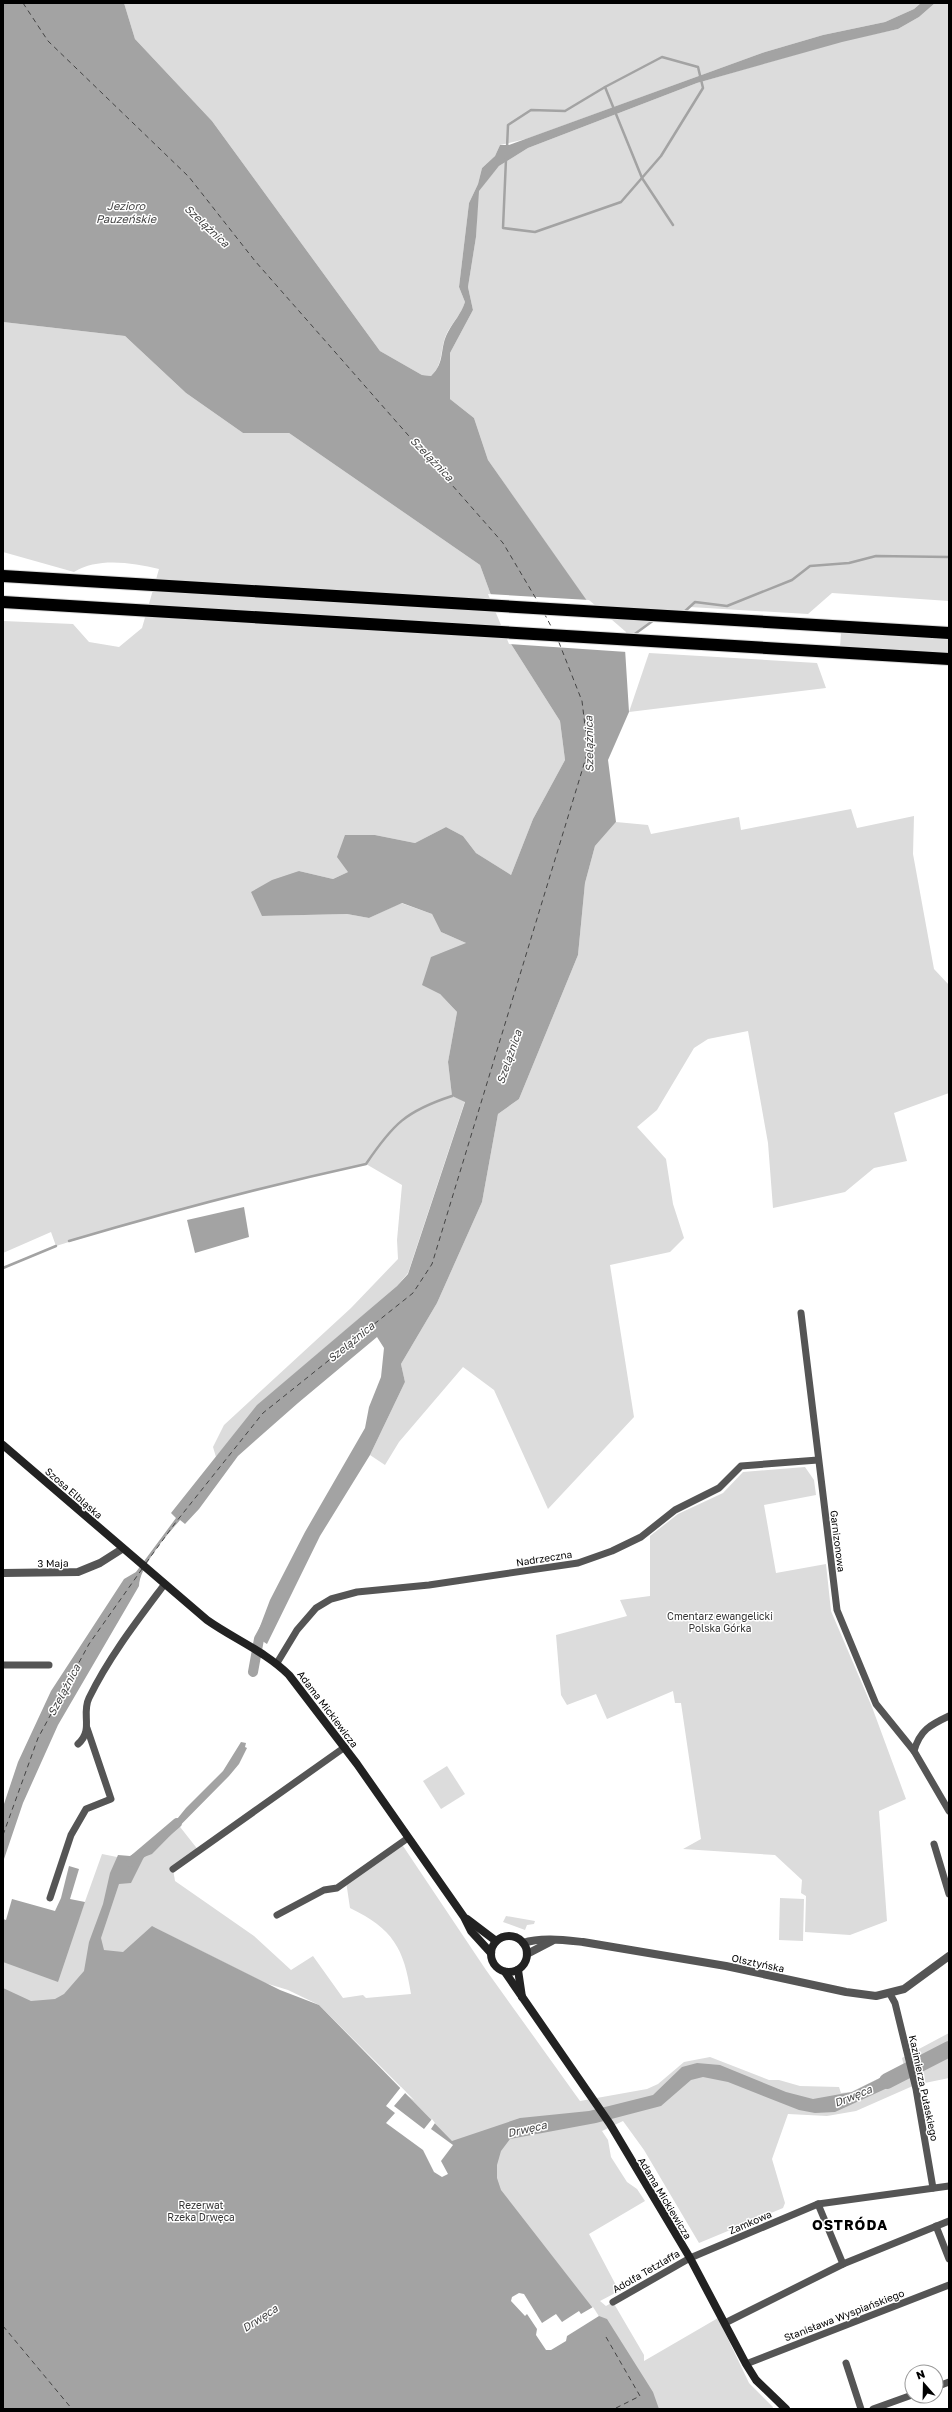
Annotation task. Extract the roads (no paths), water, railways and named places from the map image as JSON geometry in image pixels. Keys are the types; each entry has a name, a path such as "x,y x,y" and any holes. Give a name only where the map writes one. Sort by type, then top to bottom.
{"highway":[{"path":"3,576 949,633"},
{"path":"3,602 949,659"}],"main road":[{"name":"Szosa Elbląska","path":"3,1445 131,1556"},
{"name":"Adama Mickiewicza","path":"131,1556 226,1634 278,1664 299,1686 345,1747 464,1917 471,1931 491,1953"},
{"name":"Adama Mickiewicza","path":"464,1917 496,1941"},
{"path":"510,1936 523,1943 527,1954 525,1963 518,1970 505,1972 496,1967 491,1953 496,1941 510,1936"},
{"name":"Adama Mickiewicza","path":"518,1970 522,1999"},
{"name":"Adama Mickiewicza","path":"505,1972 522,1999 610,2124 690,2258 756,2380 786,2409"}],"street":[{"name":"Garnizonowa","path":"801,1313 837,1610 876,1704 914,1751 949,1811"},
{"name":"Nadrzeczna","path":"278,1664 297,1630 316,1608 331,1600 357,1592 429,1585 578,1563 612,1551 641,1537 675,1510 719,1488 741,1466 818,1460"},
{"name":"3 Maja","path":"3,1573 61,1574 78,1572 100,1563 122,1549"},
{"path":"50,1898 71,1835 86,1809 111,1799 87,1728 86,1708 90,1695 120,1644 162,1583"},
{"path":"3,1665 49,1665"},
{"path":"914,1751 918,1736 934,1723 949,1716"},
{"path":"78,1744 82,1740 87,1728"},
{"path":"173,1869 345,1747"},
{"path":"277,1915 324,1890 336,1888 408,1838"},
{"path":"934,1844 949,1894"},
{"name":"Olsztyńska","path":"523,1943 530,1940 583,1942 726,1966 862,1995 890,1994 914,1983 949,1956"},
{"path":"527,1954 553,1940"},
{"name":"Kazimierza Pułaskiego","path":"890,1994 895,2003 910,2061 933,2188"},
{"name":"Zamkowa","path":"690,2258 818,2204 949,2186"},
{"path":"818,2204 843,2264"},
{"path":"724,2323 843,2264 949,2221"},
{"path":"936,2226 949,2259"},
{"name":"Adolfa Tetzlaffa","path":"613,2302 690,2258"},
{"name":"Stanisława Wyspiańskiego","path":"746,2364 949,2285"},
{"path":"846,2363 861,2409"},
{"path":"873,2409 904,2398"}],"water":[{"name":"Jezioro Pauzeńskie","path":"3,3 124,3 135,39 212,121 380,351 422,375 431,376 436,371 441,360 445,338 465,302 459,287 469,203 478,184 482,168 495,156 500,145 509,145 765,52 823,35 885,22 914,9 921,3 935,3 919,17 898,29 842,42 697,83 528,148 499,166 479,191 476,237 468,287 473,310 450,353 450,399 474,418 488,460 590,605 624,633 629,712 608,760 616,822 595,846 585,883 578,955 519,1099 498,1114 482,1202 437,1303 401,1364 405,1382 370,1455 320,1536 267,1644 256,1637 270,1600 305,1532 365,1428 369,1407 381,1377 384,1348 377,1337 298,1403 238,1456 199,1509 185,1524 180,1520 155,1552 140,1578 139,1586 58,1725 23,1803 3,1862 3,1807 18,1762 51,1691 124,1579 136,1572 176,1518 171,1513 257,1405 397,1286 408,1274 465,1102 452,1096 448,1062 457,1012 440,994 422,985 431,957 466,943 441,932 432,914 402,903 369,918 347,914 262,916 251,892 272,880 299,871 333,879 348,872 337,857 345,835 375,835 415,843 446,827 463,836 476,853 511,875 533,819 565,760 560,721 506,636 480,565 289,433 243,433 186,393 125,336 3,322"},
{"path":"244,1207 249,1237 195,1253 187,1220"},
{"name":"Rezerwat Rzeka Drwęca","path":"241,1742 246,1743 245,1747 247,1748 239,1764 229,1776 152,1854 144,1857 131,1883 119,1884 101,1938 104,1950 123,1952 152,1926 280,1990 319,2005 452,2141 520,2118 589,2111 653,2095 682,2067 697,2063 720,2065 786,2092 813,2099 852,2092 904,2066 907,2079 835,2112 815,2113 799,2110 728,2082 703,2077 691,2080 661,2106 596,2123 510,2139 501,2151 497,2165 497,2178 501,2190 599,2316 607,2319 653,2392 659,2409 3,2409 3,1988 31,2001 55,1999 64,1994 84,1971 89,1942 103,1904 110,1873 118,1855 130,1856 139,1851 142,1854 164,1835 186,1808 223,1771"},
{"path":"69,1866 79,1869 70,1899 85,1902 58,1982 3,1962 3,1919 6,1920 12,1899 55,1911 61,1898"}],"waterway":[{"path":"506,159 503,228 535,232 621,202 661,156 703,88 698,67 662,57 605,87 642,178 673,225"},
{"path":"507,148 508,125 531,110 565,111 605,87"},
{"path":"683,613 695,602 727,606 792,580 810,566 849,563 876,556 949,557"},
{"path":"632,636 654,620"},
{"path":"69,1241 217,1200 366,1164 384,1139 402,1121 423,1107 452,1096"},
{"path":"3,1268 56,1246"},
{"path":"253,1672 259,1639 265,1628"},
{"path":"131,1862 177,1823"},
{"name":"Drwęca","path":"887,2081 949,2049"}],"district":[{"name":"OSTRÓDA","path":"850,2225"}],"water label":[{"name":"Szelążnica","path":"207,226"},
{"name":"Szelążnica","path":"432,459"},
{"name":"Szelążnica","path":"589,744"},
{"name":"Szelążnica","path":"509,1057"},
{"name":"Szelążnica","path":"351,1342"},
{"name":"Szelążnica","path":"64,1690"}],"park label":[{"name":"Cmentarz ewangelicki Polska Górka","path":"720,1622"}]}
